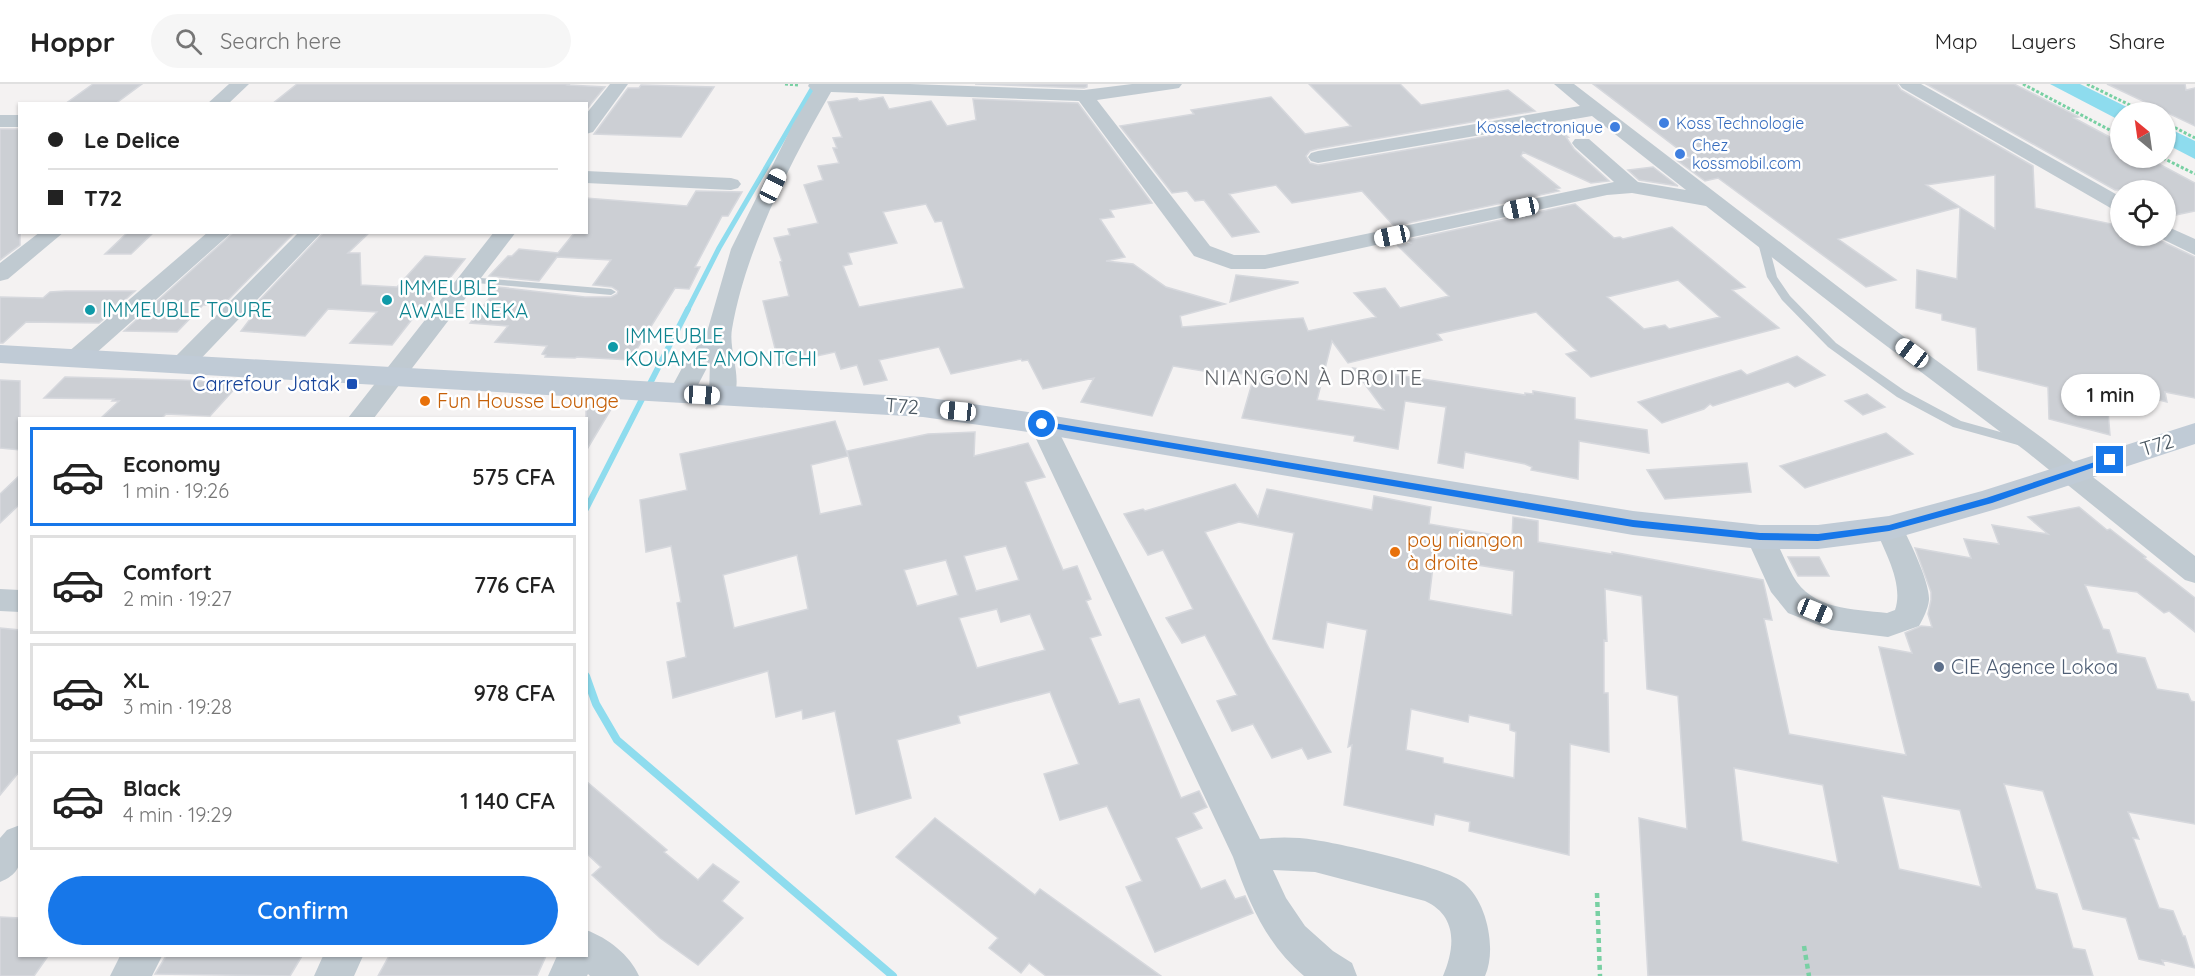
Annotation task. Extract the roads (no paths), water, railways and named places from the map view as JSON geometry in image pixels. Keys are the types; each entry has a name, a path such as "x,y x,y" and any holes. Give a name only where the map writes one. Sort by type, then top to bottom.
{"street":[{"path":"218,102 240,84"},
{"path":"588,125 619,84"},
{"path":"673,393 719,332 742,249 823,85 1084,96 1173,84"},
{"path":"1563,84 1762,239 2036,446 2195,572"},
{"path":"1908,84 2110,200"},
{"path":"1084,96 1202,251 1231,262 1265,262 1607,189 1632,188 1713,200"},
{"path":"1318,157 1598,109"},
{"path":"0,121 18,121"},
{"path":"1582,143 1632,188"},
{"path":"588,177 731,184"},
{"path":"0,274 51,234"},
{"path":"76,358 220,234"},
{"path":"182,364 310,234"},
{"path":"361,417 504,234"},
{"path":"2176,237 2195,248"},
{"path":"719,332 723,364 722,396"},
{"name":"T72","path":"0,354 922,407 1042,424 1633,523 1760,537 1818,537 1889,528 1989,500 2195,433"},
{"path":"1042,424 1250,856 1266,899 1282,931 1302,952 1338,976"},
{"path":"1760,537 1782,584 1799,605 1831,618 1888,625 1908,618 1914,599 1906,567 1889,528"},
{"path":"0,600 18,601"},
{"path":"0,865 18,843"},
{"path":"1250,856 1284,853 1315,856 1431,885 1450,894 1463,909 1470,935 1469,968 1462,976"},
{"path":"588,950 620,976"},
{"path":"129,976 142,957"},
{"path":"333,976 343,957"},
{"path":"567,976 576,957"}],"lane":[{"path":"1762,239 1772,277 1786,298 1832,345 1862,368 1900,394 1957,424 2036,446"},
{"path":"469,280 611,292"}],"water":[{"path":"2050,84 2080,84 2117,102 2110,102 2110,115"},
{"path":"2176,132 2195,141 2195,159 2176,149"}],"waterway":[{"path":"687,311 719,248 815,84"},
{"path":"588,505 688,309"},
{"path":"588,682 596,704 617,740 893,976"}],"place":[{"name":"Koss Technologie","path":"1664,123"},
{"name":"Kosselectronique","path":"1615,127"},
{"name":"Chez kossmobil.com","path":"1680,154"},
{"name":"IMMEUBLE AWALE INEKA","path":"387,300"},
{"name":"IMMEUBLE TOURE","path":"90,310"},
{"name":"IMMEUBLE KOUAME AMONTCHI","path":"613,347"},
{"name":"Carrefour Jatak","path":"352,384"},
{"name":"Fun Housse Lounge","path":"425,401"},
{"name":"poy niangon à droite","path":"1395,552"},
{"name":"CIE Agence Lokoa","path":"1939,667"}],"district":[{"name":"NIANGON À DROITE","path":"1314,378"}]}
